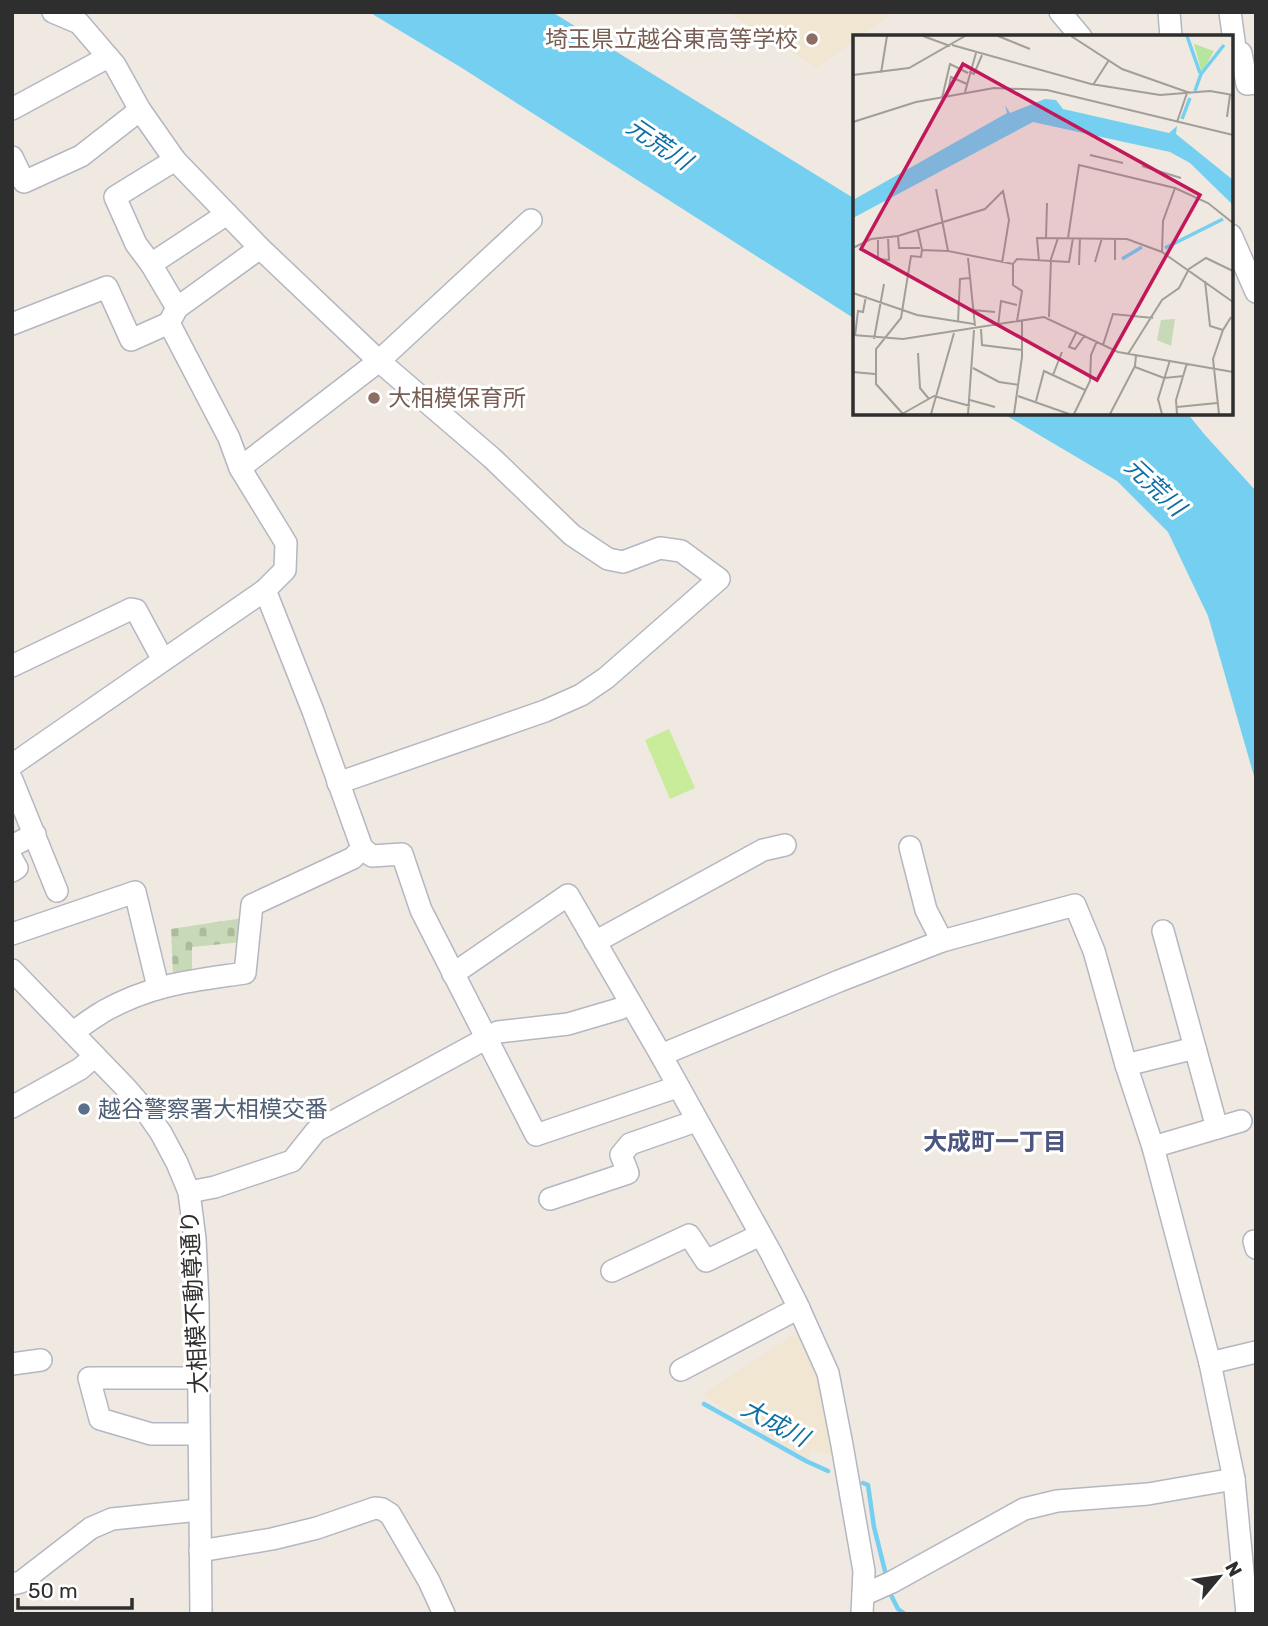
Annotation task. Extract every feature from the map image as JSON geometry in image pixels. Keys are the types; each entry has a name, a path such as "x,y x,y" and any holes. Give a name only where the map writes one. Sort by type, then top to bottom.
{"street":[{"path":"52,12 79,23 115,65 140,110 175,160 260,248 379,361 492,458 572,535 598,553 623,562 660,548 681,551 719,579 606,678 581,695 545,711 338,783"},
{"path":"1060,12 1079,35"},
{"path":"1169,12 1171,35"},
{"path":"1230,12 1247,84 1256,83"},
{"path":"12,109 108,57"},
{"path":"12,157 24,182 81,156 140,110"},
{"path":"15,754 163,660 265,590 285,570 286,543 240,467 151,264 136,244 115,197 175,160"},
{"path":"151,264 228,214"},
{"path":"240,467 379,361 531,220"},
{"path":"1233,239 1256,292"},
{"path":"12,324 107,287 131,340 173,316 260,248"},
{"path":"265,590 313,710 362,848 372,856 402,854 421,910 536,1135 677,1087"},
{"path":"12,666 131,609 136,610 163,660"},
{"path":"12,780 57,891"},
{"path":"12,846 35,834"},
{"path":"595,942 762,850 785,845"},
{"path":"910,847 926,910 942,941"},
{"path":"73,1033 84,1023 126,999 178,982 245,973 252,905 353,858 362,848"},
{"path":"12,859 17,868 12,871"},
{"path":"12,934 135,892 158,988"},
{"path":"453,974 568,895 661,1055 760,1235 799,1308 828,1373 864,1572 863,1604"},
{"path":"661,1055 942,941 1075,905 1094,951 1126,1065 1153,1147 1242,1483 1247,1614"},
{"path":"1163,931 1217,1128"},
{"name":"大相模不動尊通り","path":"12,970 145,1110 161,1133 189,1192 195,1239 198,1303 201,1614"},
{"path":"189,1192 215,1187 292,1161 316,1131 498,1032 568,1024 630,1004"},
{"path":"1126,1065 1195,1048"},
{"path":"12,1107 80,1069 95,1056"},
{"path":"550,1199 628,1173 621,1155 630,1144 696,1121"},
{"path":"1153,1147 1241,1121"},
{"path":"612,1271 689,1235 706,1261 760,1235"},
{"path":"681,1370 799,1308"},
{"path":"1210,1363 1256,1352"},
{"path":"12,1364 41,1360"},
{"path":"199,1378 89,1378 100,1419 151,1434 199,1434"},
{"path":"863,1604 892,1582 1024,1509 1058,1502 1242,1483"},
{"path":"200,1551 272,1539 317,1528 375,1508 382,1509 390,1514 429,1581 444,1614"},
{"path":"12,1584 20,1582 91,1528 112,1519 199,1510"}],"shaded area":[{"name":"埼玉県立越谷東高等学校","path":"727,12 894,12 863,35 853,35 853,41 817,68"},
{"path":"800,1331 815,1362 835,1457 812,1449 809,1460 702,1395"}],"green space":[{"path":"669,729 695,788 670,799 645,740"},
{"path":"243,918 243,942 192,947 192,974 173,975 171,929"}],"water":[{"name":"元荒川","path":"369,12 552,12 853,198 853,318 462,68"},
{"name":"元荒川","path":"1005,415 1189,415 1256,491 1256,783 1208,616 1168,532 1117,481"}],"waterway":[{"name":"大成川","path":"704,1404 828,1471"},
{"name":"大成川","path":"863,1483 868,1485 874,1527 886,1575"},
{"name":"大成川","path":"891,1595 898,1609 905,1614"}],"place":[{"name":"埼玉県立越谷東高等学校","path":"812,39"},
{"name":"大相模保育所","path":"374,398"},
{"name":"越谷警察署大相模交番","path":"84,1109"}],"district":[{"name":"大成町一丁目","path":"995,1142"}]}
